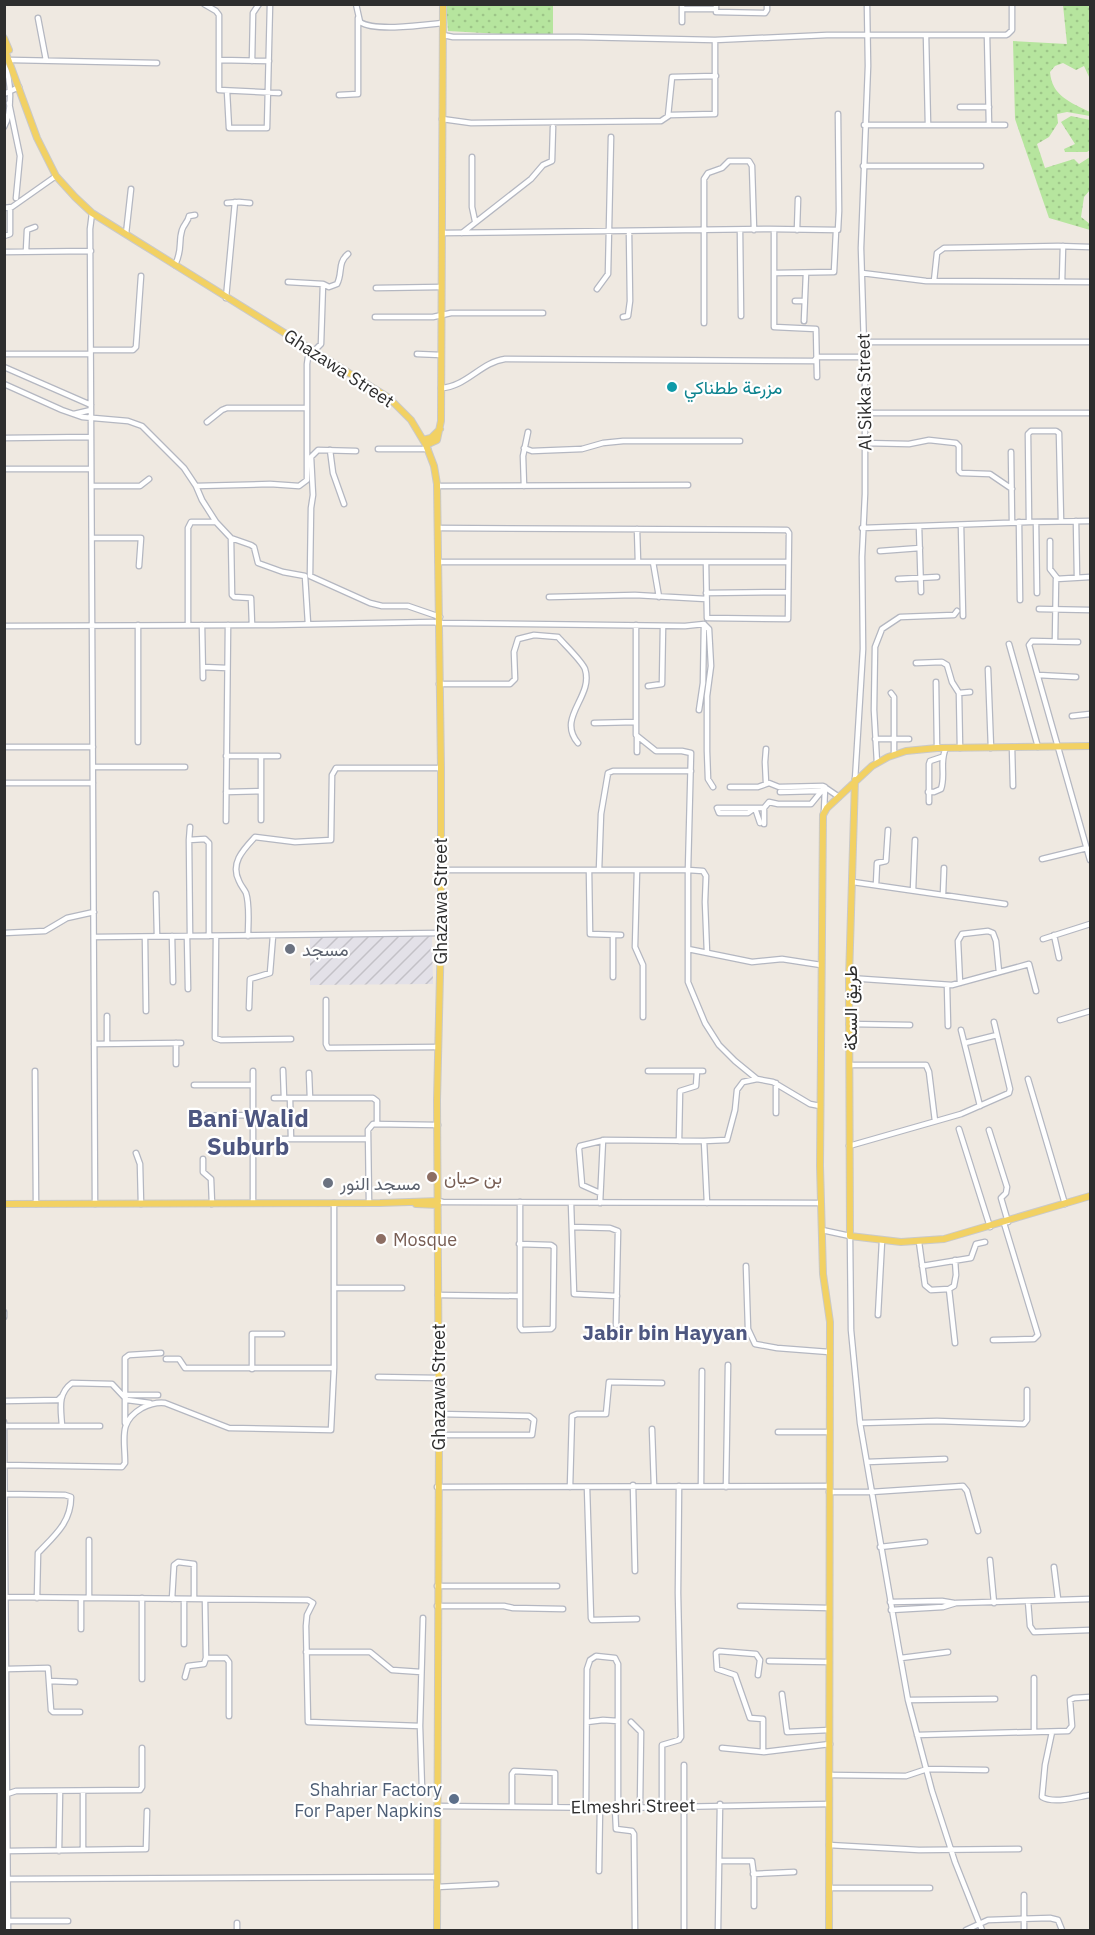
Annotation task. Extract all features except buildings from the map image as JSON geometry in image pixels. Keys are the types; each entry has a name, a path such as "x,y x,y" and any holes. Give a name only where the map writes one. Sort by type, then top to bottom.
{"main road":[{"path":"432,460 441,429 443,4"},
{"name":"Ghazawa Street","path":"4,38 37,138 56,176 75,197 92,213 389,398 405,413 426,445 432,460 437,486 441,768 438,1047 437,1930"},
{"name":"Ghazawa Street","path":"4,48 15,74"},
{"path":"426,445 441,429"},
{"path":"426,445 437,440"},
{"path":"829,1930 830,1314 823,1274 820,1106 824,812 855,780 877,763 894,754 937,748 1090,746"},
{"name":"طريق السكة","path":"850,1236 849,978 855,780"},
{"path":"426,1203 438,1191"},
{"path":"850,1236 882,1241 920,1242 944,1239 1090,1196"},
{"path":"4,1204 426,1203 439,1205"},
{"path":"426,1203 439,1205"}],"street":[{"path":"252,61 252,16 259,4"},
{"path":"227,91 228,127 231,129 267,128 270,4"},
{"path":"356,4 360,22 369,26 443,23"},
{"path":"750,4 750,13"},
{"path":"682,22 682,7 750,13 766,12 767,4"},
{"name":"Al Sikka Street","path":"855,780 863,649 862,528 865,494 865,413 862,273 867,4"},
{"path":"443,35 451,37 715,40 867,35 1008,34 1011,32 1012,4"},
{"path":"209,5 219,15 218,88 221,91 279,93"},
{"path":"339,95 358,94 358,15"},
{"path":"38,18 46,60"},
{"path":"926,35 928,125"},
{"path":"987,35 989,125"},
{"path":"442,119 471,123 581,123 662,121 668,116 715,114 715,40"},
{"path":"12,60 157,63"},
{"path":"219,60 269,61"},
{"path":"4,65 10,80 7,93 20,156 16,198"},
{"path":"668,116 672,77 716,76"},
{"path":"7,93 19,87"},
{"path":"4,127 8,118 9,103"},
{"path":"960,107 989,107"},
{"path":"775,273 834,272 836,231 839,228 838,114"},
{"path":"864,125 1005,125"},
{"path":"462,233 531,179 543,165 552,161 553,127"},
{"path":"597,289 608,274 611,137"},
{"path":"472,157 472,207 475,221"},
{"path":"704,323 706,176 722,168 729,161 746,160 752,165 754,230"},
{"path":"864,166 981,166"},
{"path":"4,236 10,234 7,208 56,176"},
{"path":"126,234 131,189"},
{"path":"797,230 798,199"},
{"path":"226,298 235,202"},
{"path":"227,203 250,203"},
{"path":"92,213 90,223 95,1204"},
{"path":"175,265 180,254 183,228 189,216 195,215"},
{"path":"26,251 27,230 35,227"},
{"path":"740,230 741,316"},
{"path":"774,230 774,327 816,329 817,377"},
{"path":"442,233 836,231"},
{"path":"624,316 628,316 630,301 629,232"},
{"path":"1062,282 1063,246"},
{"path":"934,281 937,253 941,249 1090,247"},
{"path":"4,252 91,251"},
{"path":"288,282 323,284 329,287 337,284 341,262 348,254"},
{"path":"804,321 806,273"},
{"path":"862,273 934,281 1090,282"},
{"path":"4,354 133,350 136,347 141,276"},
{"path":"196,486 301,486 307,479 307,364 308,357 321,344 323,284"},
{"path":"376,288 441,287"},
{"path":"795,301 804,301"},
{"path":"375,317 429,317 451,313 543,313"},
{"path":"864,342 1090,342"},
{"path":"417,354 441,355"},
{"path":"441,388 454,386 492,363 506,359 814,361 817,357 862,357"},
{"path":"4,367 91,408"},
{"path":"4,384 74,414 91,419 128,421 142,426 184,468 216,522 231,538 254,547 258,563 283,572 305,576 308,624"},
{"path":"74,414 91,408"},
{"path":"207,422 227,408 306,408"},
{"path":"865,413 1090,413"},
{"path":"1029,522 1028,434 1033,431 1059,433 1061,521"},
{"path":"524,486 524,448 528,432"},
{"path":"4,438 91,437"},
{"path":"864,443 909,444 929,440 956,443 959,446 959,471 968,474 990,474 1012,489"},
{"path":"524,448 532,451 582,449 603,443 623,441 740,441"},
{"path":"378,449 426,445"},
{"path":"356,451 318,450 311,457 313,495 310,576 370,603 382,606 408,606 440,620"},
{"path":"330,450 333,472 344,504"},
{"path":"1011,452 1012,522"},
{"path":"4,469 91,469"},
{"path":"92,486 140,486 149,479"},
{"path":"437,486 688,485"},
{"path":"1076,521 1077,577"},
{"path":"862,528 1090,521"},
{"path":"188,625 188,524 216,522"},
{"path":"1019,522 1020,600"},
{"path":"1036,522 1037,593"},
{"path":"961,525 963,616"},
{"path":"919,526 921,592"},
{"path":"438,528 787,530 789,533 788,618 785,620 708,619 706,617 706,562"},
{"path":"637,529 638,562"},
{"path":"92,538 141,538 139,566"},
{"path":"231,538 232,595 251,598 252,625"},
{"path":"1050,541 1050,569 1057,578"},
{"path":"880,550 920,548"},
{"path":"438,562 788,562"},
{"path":"653,562 659,597"},
{"path":"898,579 937,577"},
{"path":"1057,578 1090,577"},
{"path":"1055,641 1055,581 1057,578"},
{"path":"549,597 608,595 659,597 788,592"},
{"path":"1039,609 1090,610"},
{"path":"877,763 875,647 882,629 898,617 954,615 957,611"},
{"path":"4,626 252,625 433,622 440,620 663,626 704,624 710,629 710,661 699,710"},
{"path":"704,624 708,772 710,784 713,787"},
{"path":"138,625 138,742"},
{"path":"202,625 203,678"},
{"path":"226,821 228,625"},
{"path":"636,625 637,752"},
{"path":"648,686 662,684 663,626"},
{"path":"439,684 510,684 515,678 514,652 518,639 529,636 558,637 585,669 582,698 571,716 573,737 578,743"},
{"path":"1078,642 1029,642 1090,860"},
{"path":"1009,644 1038,747"},
{"path":"704,660 710,661"},
{"path":"916,663 945,662 958,693 960,748"},
{"path":"203,667 227,668"},
{"path":"988,669 992,748"},
{"path":"1038,675 1076,677"},
{"path":"936,682 937,748"},
{"path":"958,693 970,692"},
{"path":"891,693 894,697 894,754"},
{"path":"1072,716 1090,714"},
{"path":"594,723 636,722"},
{"path":"637,737 656,751 691,753 688,982 705,1023 727,1053 757,1079"},
{"path":"875,739 909,739"},
{"path":"4,747 93,747"},
{"path":"1012,747 1013,786"},
{"path":"928,792 941,789 944,779 942,757 946,748"},
{"path":"766,749 766,783"},
{"path":"226,756 278,756"},
{"path":"261,756 261,820"},
{"path":"929,802 930,761 942,757"},
{"path":"93,767 184,767"},
{"path":"248,936 247,899 237,879 236,864 237,858 255,837 280,841 330,841 332,837 332,775 336,768 441,768"},
{"path":"599,870 601,814 608,773 613,771 691,771"},
{"path":"4,783 93,783"},
{"path":"730,787 758,787 766,783 779,787 823,789 839,797"},
{"path":"780,792 823,789"},
{"path":"755,808 762,824 764,808 769,802 811,804 823,789"},
{"path":"823,789 824,812"},
{"path":"226,792 261,791"},
{"path":"755,808 748,813 719,813 717,808 729,807 764,808"},
{"path":"727,813 729,807"},
{"path":"188,989 190,827"},
{"path":"876,885 877,862 886,861 888,830"},
{"path":"189,840 205,839 208,843 209,936"},
{"path":"913,890 915,840"},
{"path":"1042,859 1087,848"},
{"path":"943,894 944,868"},
{"path":"440,870 701,870 706,876 707,953"},
{"path":"590,870 590,934 621,935"},
{"path":"637,870 635,947 643,964 642,1017"},
{"path":"853,882 1005,904"},
{"path":"156,894 156,936"},
{"path":"4,933 45,931 67,918 94,912"},
{"path":"1042,939 1090,924"},
{"path":"960,983 958,941 962,934 988,931 993,933 999,972"},
{"path":"94,937 441,933"},
{"path":"613,935 613,977"},
{"path":"1053,935 1059,958"},
{"path":"172,936 173,982"},
{"path":"216,936 216,1038 220,1040 291,1039"},
{"path":"249,1008 250,979 254,976 269,975 270,972 273,936"},
{"path":"145,937 146,1011"},
{"path":"688,949 752,962 782,959 821,965"},
{"path":"849,978 947,985 1029,964 1036,991"},
{"path":"947,985 948,1026"},
{"path":"326,1000 326,1044 328,1048 438,1047"},
{"path":"1060,1020 1090,1011"},
{"path":"107,1016 107,1044"},
{"path":"849,1146 936,1121 1008,1094 1011,1090 994,1022"},
{"path":"849,1024 910,1024"},
{"path":"961,1030 980,1106"},
{"path":"964,1043 997,1035"},
{"path":"94,1044 179,1043 176,1064"},
{"path":"850,1065 926,1065 936,1121"},
{"path":"284,1070 284,1098"},
{"path":"35,1071 36,1204"},
{"path":"253,1071 253,1203"},
{"path":"648,1071 700,1071 696,1086 680,1091 679,1141"},
{"path":"309,1073 310,1098"},
{"path":"600,1193 582,1185 579,1149 586,1144 603,1140 727,1140 735,1110 737,1090 743,1082 757,1079 776,1083 802,1100 820,1106"},
{"path":"1028,1079 1065,1204"},
{"path":"776,1083 776,1113"},
{"path":"194,1085 252,1084"},
{"path":"274,1098 373,1098 377,1101 377,1124"},
{"path":"290,1098 291,1139"},
{"path":"192,1116 252,1114"},
{"path":"369,1203 368,1130 373,1124 438,1125"},
{"path":"959,1129 990,1227"},
{"path":"989,1130 1007,1187 1001,1200 1006,1222 1038,1335 1034,1339 993,1340"},
{"path":"278,1139 368,1139"},
{"path":"600,1203 603,1140"},
{"path":"704,1141 707,1203"},
{"path":"219,1148 252,1147"},
{"path":"136,1153 140,1164 141,1204"},
{"path":"203,1158 203,1172 211,1179 212,1204"},
{"path":"439,1205 520,1202 821,1203"},
{"path":"519,1244 554,1247 552,1328 522,1330 520,1325 519,1244 520,1202"},
{"path":"62,1426 61,1397 72,1383 107,1383 117,1387 131,1401 165,1403 229,1428 328,1431 332,1429 334,1203"},
{"path":"571,1203 574,1294 617,1296"},
{"path":"572,1227 610,1228 618,1232 616,1325"},
{"path":"822,1230 850,1236 851,1330 860,1423 908,1700 951,1849 982,1930"},
{"path":"878,1315 882,1241"},
{"path":"920,1242 927,1288 931,1290 954,1286 956,1281 955,1260"},
{"path":"922,1266 971,1258 976,1244 985,1242"},
{"path":"746,1266 747,1329 755,1344 829,1352"},
{"path":"334,1288 402,1288"},
{"path":"949,1288 955,1343"},
{"path":"438,1295 520,1296"},
{"path":"4,1312 4,1317"},
{"path":"252,1369 252,1334 282,1334"},
{"path":"5,1467 122,1467 125,1463 125,1358 129,1355 161,1353"},
{"path":"166,1359 179,1359 185,1368 334,1368"},
{"path":"726,1487 728,1365"},
{"path":"701,1486 702,1371"},
{"path":"378,1377 438,1378"},
{"path":"570,1488 572,1416 606,1414 609,1382 662,1383"},
{"path":"860,1423 937,1421 1024,1424 1027,1420 1027,1390"},
{"path":"124,1396 158,1395"},
{"path":"4,1401 58,1400 61,1397"},
{"path":"125,1429 130,1417 153,1404"},
{"path":"439,1414 529,1416 534,1420 532,1435 439,1435"},
{"path":"8,1930 6,1901 5,1424 100,1426"},
{"path":"652,1429 654,1486"},
{"path":"778,1432 829,1432"},
{"path":"867,1462 945,1459"},
{"path":"437,1487 570,1488 633,1485 871,1492 963,1486 967,1491 978,1531"},
{"path":"633,1485 635,1571"},
{"path":"662,1806 662,1745 679,1740 681,1737 678,1593 679,1486"},
{"path":"587,1487 591,1618 592,1620 638,1619"},
{"path":"6,1494 71,1497 70,1510 60,1532 38,1553 37,1598"},
{"path":"89,1540 89,1598"},
{"path":"880,1547 925,1542"},
{"path":"990,1560 994,1603"},
{"path":"172,1599 174,1565 178,1562 194,1563 194,1599"},
{"path":"1054,1566 1058,1599"},
{"path":"437,1586 557,1586"},
{"path":"5,1597 302,1599 311,1601 313,1603 307,1616 306,1652 307,1720 309,1723 420,1726"},
{"path":"81,1598 81,1629"},
{"path":"142,1598 142,1679"},
{"path":"184,1599 184,1644"},
{"path":"185,1677 188,1666 204,1664 206,1658 205,1599"},
{"path":"890,1602 994,1603 1090,1599"},
{"path":"1028,1601 1030,1626 1034,1632 1090,1630"},
{"path":"891,1610 956,1603"},
{"path":"437,1606 504,1606 563,1610"},
{"path":"740,1606 829,1608"},
{"path":"422,1788 420,1726 423,1618"},
{"path":"758,1675 760,1660 756,1654 719,1651 716,1653 717,1669 735,1675 750,1718 763,1719 764,1752"},
{"path":"306,1652 370,1652 392,1670 421,1672"},
{"path":"901,1658 948,1652"},
{"path":"586,1807 587,1669 590,1660 596,1656 615,1658 618,1661 616,1829 632,1831 634,1834 635,1930"},
{"path":"206,1658 226,1658 230,1662 229,1716"},
{"path":"769,1661 829,1662"},
{"path":"7,1669 48,1668 51,1711 80,1712"},
{"path":"1034,1678 1034,1732"},
{"path":"49,1681 75,1682"},
{"path":"782,1694 787,1732 829,1730"},
{"path":"917,1734 1052,1732 1071,1729 1071,1698 1090,1697"},
{"path":"908,1700 995,1700"},
{"path":"587,1722 618,1721"},
{"path":"631,1722 641,1732 640,1806"},
{"path":"1052,1732 1042,1797 1046,1800 1090,1795"},
{"path":"722,1748 764,1752 830,1744"},
{"path":"6,1794 12,1791 141,1790 142,1748"},
{"path":"684,1765 684,1930"},
{"path":"830,1775 909,1776 927,1769 986,1770"},
{"path":"512,1807 512,1774 514,1771 555,1773 555,1807"},
{"path":"59,1851 60,1791"},
{"path":"83,1791 83,1850"},
{"path":"718,1930 720,1804"},
{"name":"Elmeshri Street","path":"437,1806 617,1808 720,1804 829,1804"},
{"path":"599,1871 600,1808"},
{"path":"7,1851 146,1849 147,1811"},
{"path":"829,1845 919,1850 1019,1849"},
{"path":"719,1861 750,1860 754,1906"},
{"path":"753,1874 795,1872"},
{"path":"7,1879 437,1877"},
{"path":"437,1887 496,1884"},
{"path":"829,1887 930,1888"},
{"path":"1024,1894 1024,1930"},
{"path":"966,1930 988,1920 1054,1918 1060,1923 1062,1930"},
{"path":"8,1921 68,1921"},
{"path":"237,1923 237,1930"}],"shaded area":[{"path":"432,936 433,984 310,985 310,937"}],"green space":[{"path":"446,5 553,5 553,37 448,31"},
{"path":"1063,5 1090,5 1090,79 1084,66 1076,70 1063,63 1055,66 1050,72 1051,80 1058,93 1090,112 1090,116 1067,112 1057,114 1058,123 1049,137 1037,144 1045,168 1074,159 1079,164 1090,157 1090,190 1084,197 1081,217 1090,224 1090,230 1049,218 1015,119 1013,41 1067,44"},
{"path":"1071,116 1090,120 1090,150 1087,152 1065,152 1064,149 1075,144 1061,122"}],"place":[{"name":"مزرعة ططناكي","path":"672,387"},
{"name":"مسجد","path":"290,949"},
{"name":"بن حيان","path":"432,1177"},
{"name":"مسجد النور","path":"328,1183"},
{"name":"Mosque","path":"381,1239"},
{"name":"Shahriar Factory For Paper Napkins","path":"454,1799"}],"district":[{"name":"Bani Walid Suburb","path":"248,1132"},
{"name":"Jabir bin Hayyan","path":"665,1332"}]}
